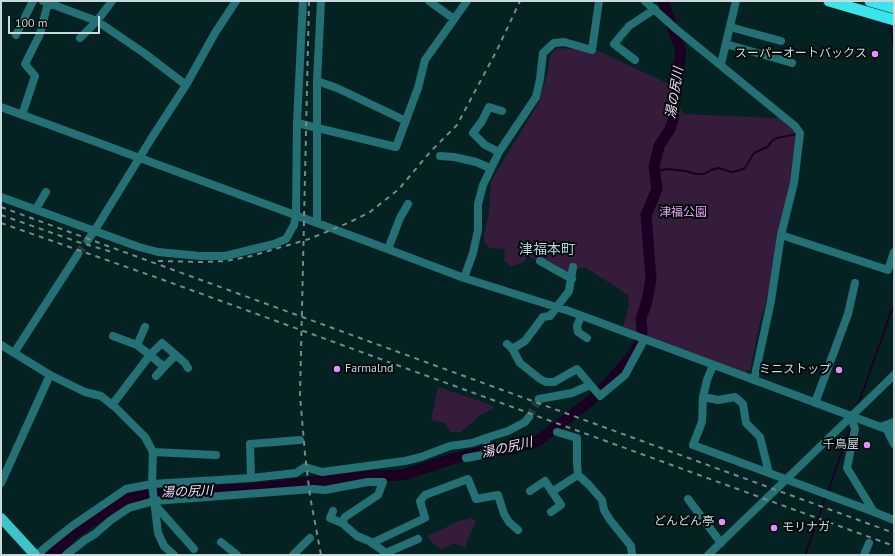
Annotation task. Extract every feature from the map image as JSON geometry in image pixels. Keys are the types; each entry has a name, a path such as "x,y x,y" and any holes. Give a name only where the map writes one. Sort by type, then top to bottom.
{"highway":[{"path":"829,1 894,20"},
{"path":"870,1 894,8"}],"main road":[{"path":"1,518 36,555"}],"street":[{"path":"16,35 33,1"},
{"path":"80,38 97,21 112,1"},
{"path":"88,240 186,85 215,33 236,1"},
{"path":"1,197 95,230 138,247 158,252 200,256 225,256 268,246 286,239 294,225 296,215 297,123 303,1"},
{"path":"317,223 317,81 321,1"},
{"path":"429,1 454,19"},
{"path":"297,123 396,147 418,88 425,60 467,1"},
{"path":"464,278 473,253 478,230 478,204 483,185 490,168 536,97 543,53 554,43 564,42 592,50 599,1"},
{"path":"645,1 676,29 721,64 795,126 800,134 794,183 781,235 771,301 754,380"},
{"path":"721,64 736,1"},
{"path":"22,115 35,76 25,64 40,34 45,2 97,21 144,53 186,85"},
{"path":"635,60 614,44 629,26 655,9"},
{"path":"730,27 781,41"},
{"path":"726,44 792,63"},
{"path":"317,81 337,88 406,121"},
{"path":"1,107 464,278 557,307 887,430 894,444"},
{"path":"500,152 485,145 473,133 482,121 489,107 502,111"},
{"path":"440,156 454,157 476,162 490,168"},
{"path":"36,209 46,192"},
{"path":"388,249 400,218 408,204"},
{"path":"781,235 888,270 894,252"},
{"path":"14,354 78,254"},
{"path":"540,261 572,279"},
{"path":"574,267 570,291 550,316 543,317 525,341 510,347 520,363 546,382 554,382 577,369 600,396 625,375 644,340"},
{"path":"815,403 848,314 855,283"},
{"path":"581,316 577,326 578,332 587,338"},
{"path":"137,345 146,327"},
{"path":"113,336 137,345 164,367"},
{"path":"112,405 150,355 162,343 185,363 188,368"},
{"path":"1,345 50,375 85,392 101,396 145,437 152,452 152,484 158,533 164,546 174,555"},
{"path":"156,376 176,355"},
{"path":"713,365 707,380 703,397 702,422 693,445 894,520"},
{"path":"1,484 50,375"},
{"path":"708,555 894,375"},
{"path":"539,399 572,393 590,385"},
{"path":"703,397 718,400 735,397 743,404 746,423 760,438 769,474"},
{"path":"36,555 72,526 126,489 152,484 251,478 296,473 305,467 322,472 405,461 421,457 450,446 472,443 508,431 525,422 529,417"},
{"path":"851,417 855,429 848,468 874,512"},
{"path":"887,430 894,422"},
{"path":"557,432 577,438 578,475 602,500 604,510 610,520 631,546 632,555"},
{"path":"466,458 488,454 486,438"},
{"path":"251,478 250,444 300,440"},
{"path":"152,452 216,455"},
{"path":"553,491 578,475"},
{"path":"372,543 425,518 420,501 425,495 468,479 476,499 498,495 504,514 509,522 518,530"},
{"path":"530,491 545,481 562,505 551,512"},
{"path":"66,555 129,508 155,503 305,490 325,490 368,482 382,482 378,495 345,517 342,523"},
{"path":"688,499 721,543"},
{"path":"155,503 194,549"},
{"path":"333,511 330,518 342,523 357,536 372,543 387,554 418,539"},
{"path":"293,555 310,538"},
{"path":"221,542 237,555"},
{"path":"864,555 869,543"}],"green space":[{"name":"津福公園","path":"557,48 596,50 671,85 683,114 774,118 785,117 797,132 792,181 750,371 747,370 746,373 623,327 629,305 628,295 585,267 564,273 527,256 525,261 511,267 504,260 505,252 503,249 490,248 485,244 484,235 489,212 491,181 539,102 548,71 550,55"},
{"path":"438,387 494,406 492,409 479,416 461,432 451,432 445,423 431,420"},
{"path":"471,518 476,521 467,541 466,548 454,543 441,549 427,536 458,521"}],"waterway":[{"name":"湯の尻川","path":"51,555 76,532 129,498 144,494 250,489 369,476 403,475 455,458 482,452 512,449 538,441 589,402 603,389 632,356 638,346 642,332 641,319 647,301 651,279 646,215 657,189 654,167 659,146 670,129 673,120 681,51 663,1"},
{"path":"890,24 894,48"},
{"path":"655,172 666,169 704,174 718,168 732,172 737,171 745,168 754,153 767,147 772,141 777,138 797,134"},
{"path":"858,405 894,304"},
{"path":"828,492 851,426"},
{"path":"805,555 826,496"}],"tunnel":[{"path":"78,254 88,240"},
{"path":"529,417 539,399"}],"railway":[{"path":"309,1 300,396 310,496 321,555"},
{"path":"158,261 226,261 251,256 309,239 370,212 399,189 430,152 457,125 497,50 520,1"},
{"path":"1,207 894,533"},
{"path":"1,215 78,242 112,252"},
{"path":"1,223 158,278 894,546"}],"place":[{"name":"スーパーオートバックス","path":"875,54"},
{"name":"Farmalnd","path":"337,369"},
{"name":"ミニストップ","path":"839,370"},
{"name":"千鳥屋","path":"867,445"},
{"name":"どんどん亭","path":"722,522"},
{"name":"モリナガ","path":"774,528"}],"district":[{"name":"津福本町","path":"547,250"}]}
